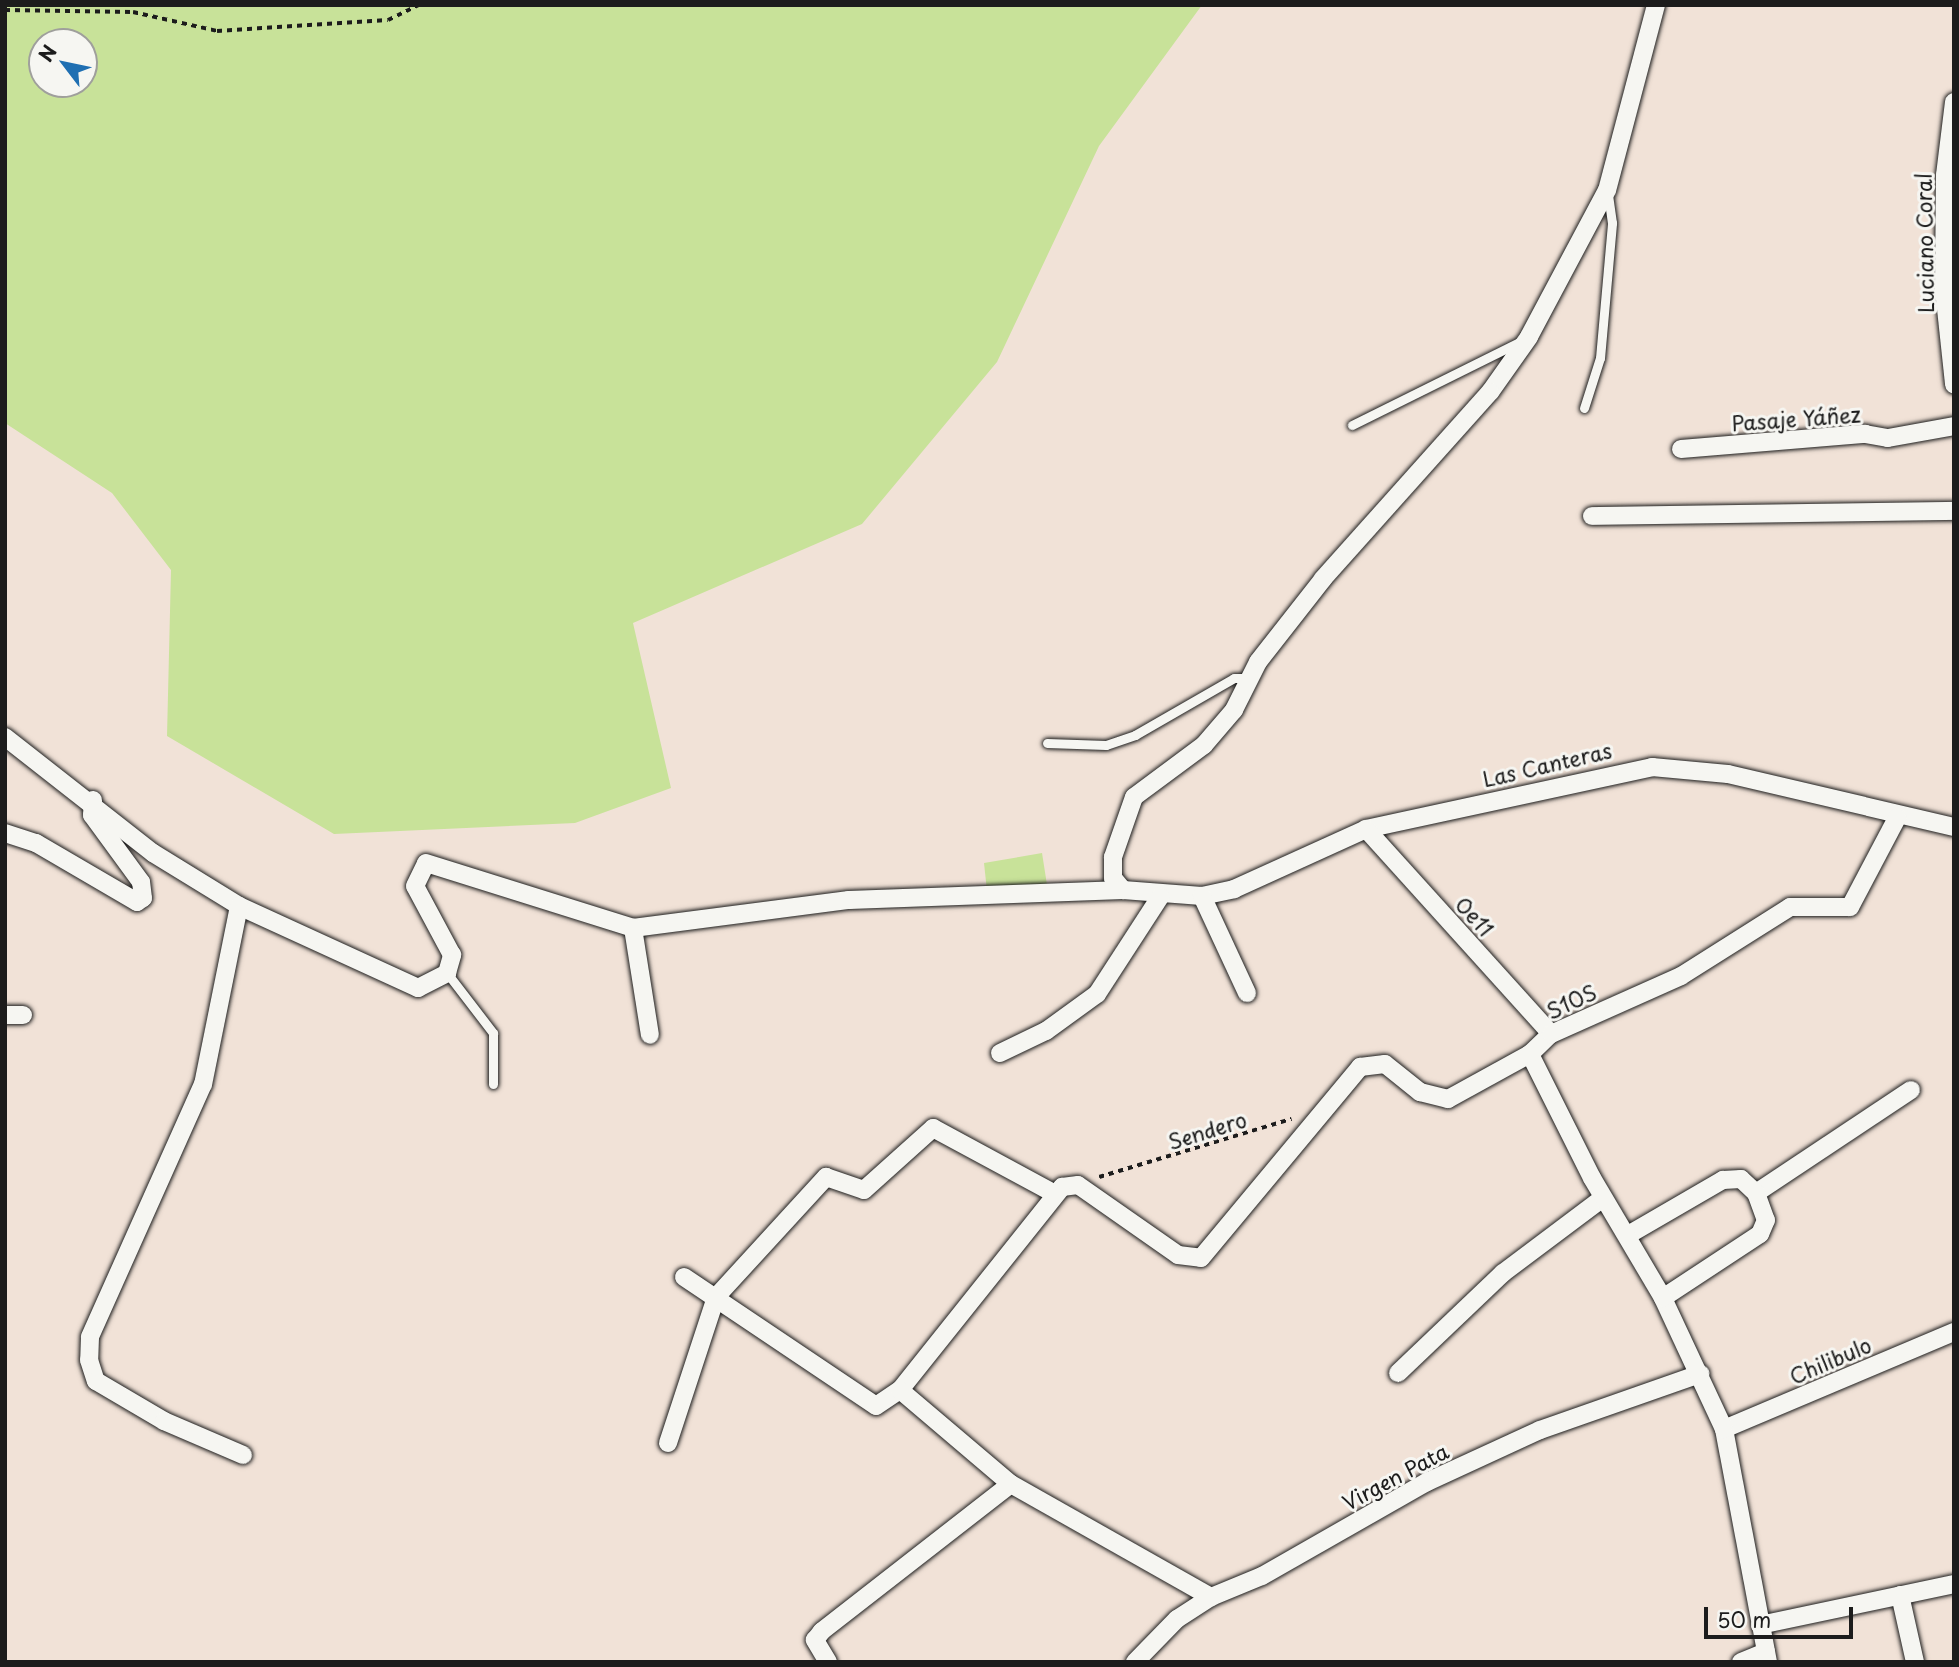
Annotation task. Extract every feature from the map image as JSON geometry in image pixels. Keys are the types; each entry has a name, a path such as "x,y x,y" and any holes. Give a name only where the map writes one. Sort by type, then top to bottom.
{"street":[{"path":"1123,890 1113,878 1112,857 1135,797 1204,745 1234,710 1250,678 1322,579 1490,391 1529,337 1607,190 1657,5"},
{"name":"Luciano Coral","path":"1954,102 1945,175 1954,384"},
{"name":"Pasaje Yáñez","path":"1681,449 1865,434 1888,438 1954,426"},
{"path":"1592,516 1954,511"},
{"path":"5,737 93,800 153,853 239,906 418,988 447,973 452,955 415,886 426,863 634,928 650,1035"},
{"name":"Las Canteras","path":"634,928 849,900 1123,890 1160,897 1202,896 1234,889 1366,829 1652,767 1728,774 1897,818 1954,827"},
{"path":"5,833 36,843 137,902 143,898 141,882 92,816 93,800"},
{"name":"S10S","path":"1078,1185 1178,1255 1201,1258 1360,1067 1385,1064 1420,1092 1448,1099 1530,1054 1551,1034 1681,976 1790,907 1850,907 1897,818"},
{"name":"Oe11","path":"1366,829 1551,1034"},
{"path":"1202,896 1247,993"},
{"path":"1000,1053 1046,1031 1097,995 1160,897"},
{"path":"239,906 203,1084 90,1337 89,1360 96,1381 164,1421 243,1455"},
{"path":"1530,1054 1603,1198 1628,1235 1662,1298 1724,1429 1767,1657 1741,1662"},
{"path":"1756,1193 1911,1090"},
{"path":"668,1443 716,1297 814,1185 838,1178 864,1190 933,1128 1053,1193"},
{"path":"1628,1235 1723,1180 1741,1179 1756,1193 1766,1220 1760,1234 1662,1298"},
{"path":"684,1277 859,1399 876,1406 900,1390 1053,1193 1078,1185"},
{"path":"1398,1373 1503,1273 1603,1198"},
{"name":"Chilibulo","path":"1724,1429 1954,1332"},
{"name":"Virgen Pata","path":"1135,1662 1177,1619 1211,1597 1539,1430 1700,1374"},
{"path":"900,1390 1011,1484 1211,1597"},
{"path":"828,1662 814,1640 822,1631 1011,1484"},
{"path":"1760,1625 1954,1584"},
{"path":"1900,1595 1915,1662"}],"lane":[{"path":"1584,408 1605,318 1612,223 1607,190"},
{"path":"1352,425 1529,337"},
{"path":"1047,743 1106,745 1135,736 1224,683 1250,678"},
{"path":"447,973 493,1033 493,1084"}],"path":[{"path":"5,10 132,12 217,31 388,20 419,5"},
{"name":"Sendero","path":"1078,1185 1136,1162 1173,1159 1221,1139 1276,1128 1297,1116"}],"green space":[{"path":"5,5 1202,5 1099,146 997,362 862,524 633,623 671,788 575,823 334,834 167,736 171,570 112,493 5,423"},
{"path":"1042,853 1047,885 987,891 984,863"}]}
